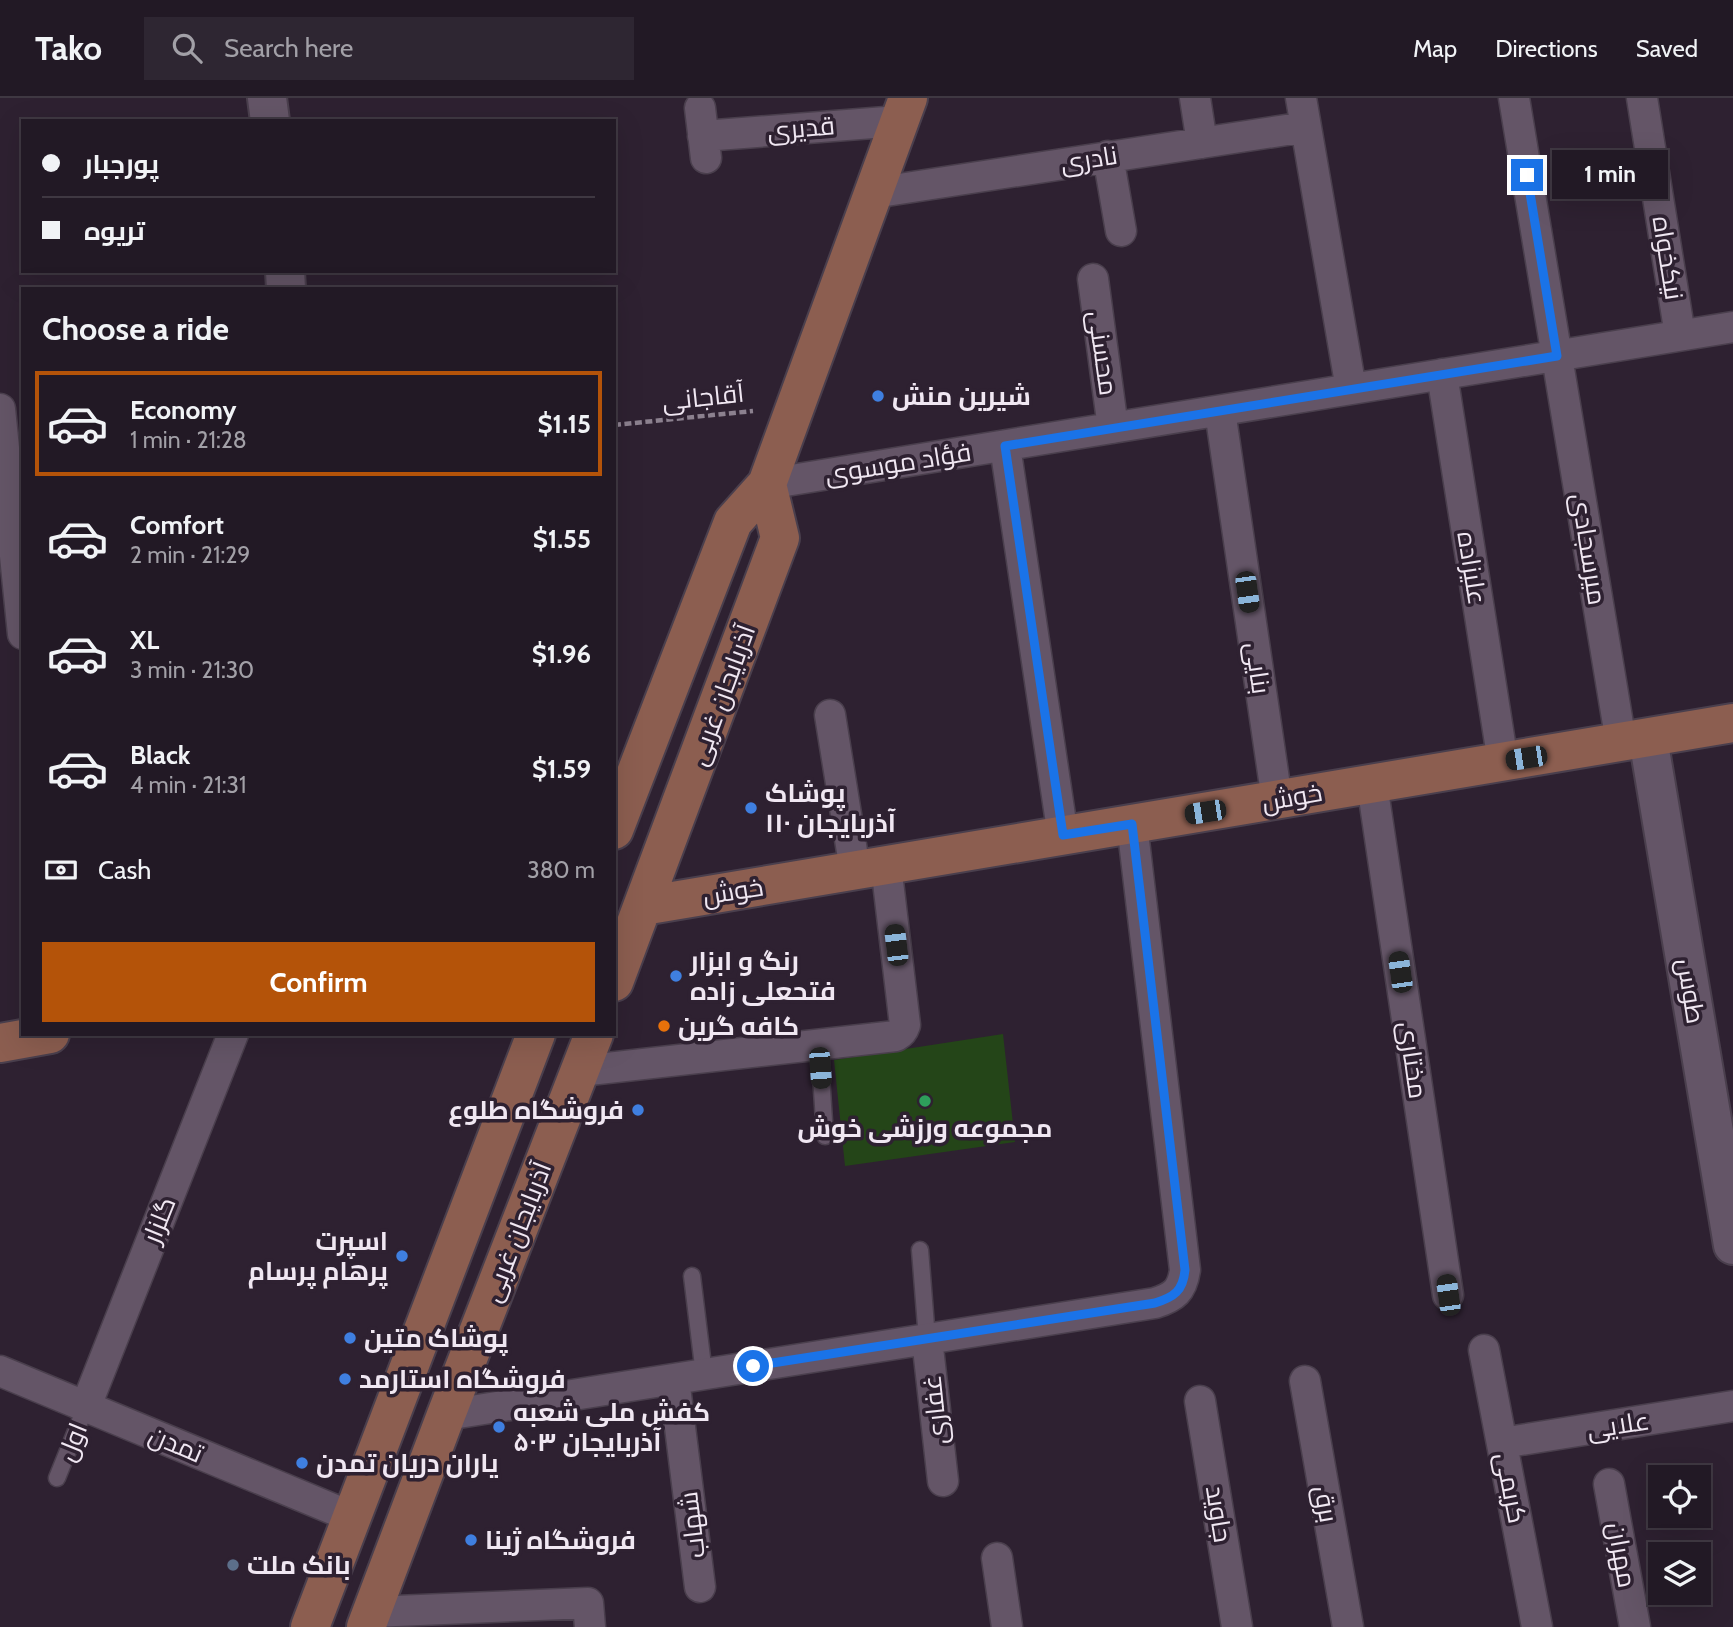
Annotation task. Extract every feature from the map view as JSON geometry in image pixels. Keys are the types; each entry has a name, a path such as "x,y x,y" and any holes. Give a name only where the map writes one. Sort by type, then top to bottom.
{"main road":[{"name":"آذربایجان غربی","path":"616,825 733,522 767,484 904,109"},
{"name":"آذربایجان غربی","path":"616,977 780,538 767,484"},
{"name":"خوش","path":"643,906 1733,723"},
{"path":"0,1044 40,1036"},
{"name":"آذربایجان غربی","path":"310,1627 535,1036"},
{"name":"آذربایجان غربی","path":"369,1619 593,1036"}],"street":[{"path":"267,98 270,119"},
{"path":"1195,98 1202,142"},
{"name":"میرسجادی","path":"1514,98 1557,356 1635,740"},
{"name":"نیکخواه","path":"1642,98 1680,335"},
{"name":"قدیری","path":"703,134 904,109"},
{"name":"نادری","path":"873,193 1202,142 1304,112 1351,389"},
{"path":"1108,156 1121,231"},
{"name":"محسنی","path":"1093,279 1113,428"},
{"name":"فؤاد موسوی","path":"767,484 1733,327"},
{"name":"علیزاده","path":"1442,374 1503,762"},
{"path":"0,409 21,614"},
{"name":"بنایی","path":"1220,411 1277,800"},
{"path":"1005,446 1063,835"},
{"path":"580,1071 896,1036 903,1030 905,1025 870,868 830,715"},
{"name":"طوس","path":"1635,740 1733,1245"},
{"name":"مختاری","path":"1372,784 1448,1295"},
{"path":"446,1415 1155,1303 1168,1299 1177,1292 1184,1282 1185,1270 1132,824"},
{"name":"گلزار","path":"86,1406 232,1036"},
{"name":"غفاری","path":"928,1339 943,1481"},
{"name":"کریمی","path":"1484,1350 1537,1627"},
{"name":"تمدن","path":"0,1371 352,1517"},
{"name":"شهاب","path":"674,1379 700,1587"},
{"name":"برق","path":"1304,1381 1348,1627"},
{"name":"جاوید","path":"1200,1401 1237,1627"},
{"name":"علایی","path":"1502,1443 1733,1406"},
{"name":"مهران","path":"1609,1484 1635,1627"},
{"path":"997,1558 1007,1627"},
{"path":"369,1619 588,1603 590,1627"}],"lane":[{"path":"819,1045 825,1136"},
{"path":"920,1250 928,1339"},
{"path":"692,1276 704,1374"},
{"name":"اول","path":"57,1478 86,1406"}],"path":[{"name":"آقاجانی","path":"616,425 796,407"}],"green space":[{"name":"مجموعه ورزشی خوش","path":"1003,1034 1015,1142 845,1166 834,1060"}],"place":[{"name":"شیرین منش","path":"878,396"},
{"name":"پوشاک آذربایجان ۱۱۰","path":"751,808"},
{"name":"رنگ و ابزار فتحعلی زاده","path":"676,976"},
{"name":"کافه گرین","path":"664,1026"},
{"name":"مجموعه ورزشی خوش","path":"925,1101"},
{"name":"فروشگاه طلوع","path":"638,1110"},
{"name":"اسپرت پرهام پرسام","path":"402,1256"},
{"name":"پوشاک متین","path":"350,1338"},
{"name":"فروشگاه استارمد","path":"345,1379"},
{"name":"کفش ملی شعبه ۵۰۳ آذربایجان","path":"499,1427"},
{"name":"یاران دریان تمدن","path":"302,1463"},
{"name":"فروشگاه ژینا","path":"471,1540"},
{"name":"بانک ملت","path":"233,1565"}],"route":[{"path":"753,1366 1155,1303 1168,1299 1184,1282 1185,1270 1132,824 1063,835 1005,446 1557,356 1527,175"}]}
